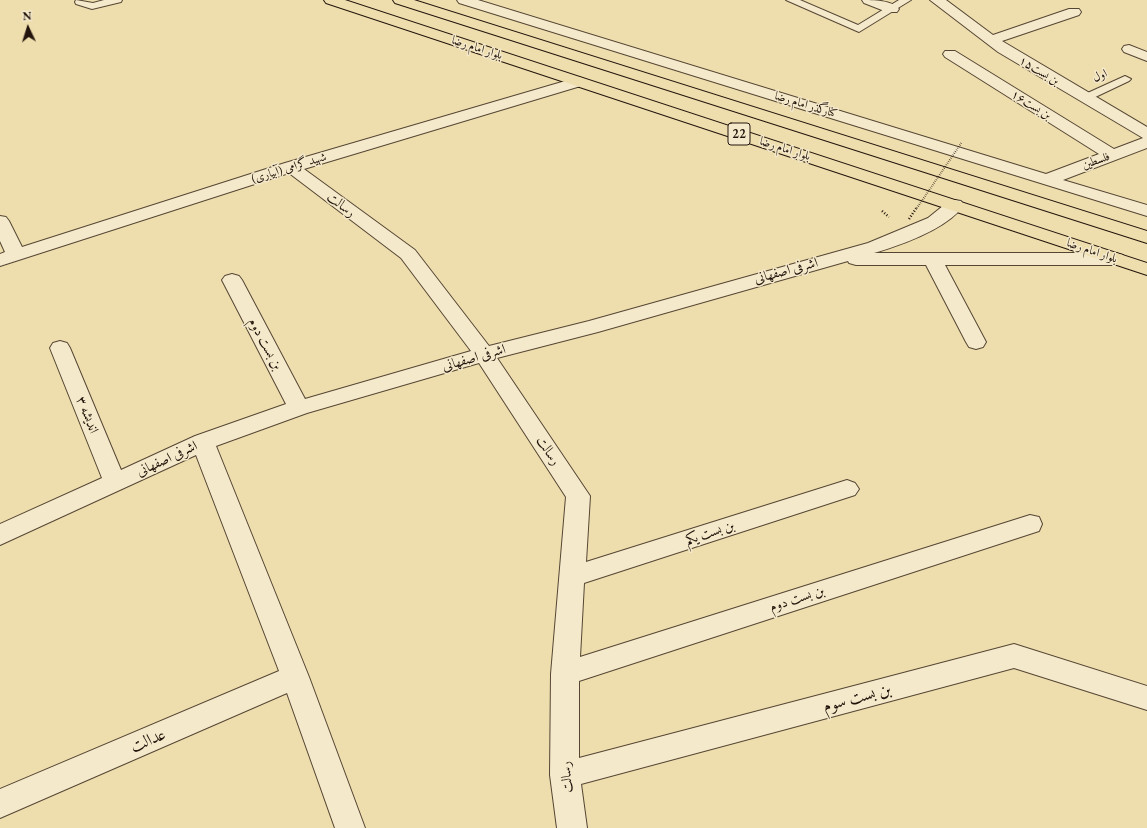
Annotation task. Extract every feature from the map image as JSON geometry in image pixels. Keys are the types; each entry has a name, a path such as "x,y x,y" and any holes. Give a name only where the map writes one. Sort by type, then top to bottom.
{"highway":[{"name":"بلوار امام رضا","path":"331,0 1147,269"},
{"name":"بلوار امام رضا","path":"400,0 1147,237"}],"street":[{"name":"کنارگذر امام رضا","path":"464,0 1147,211"},
{"path":"869,0 892,9"},
{"name":"بن بست۱۵","path":"936,0 991,40 1147,134"},
{"path":"991,40 1074,12"},
{"path":"558,50 582,36"},
{"path":"1129,49 1147,57"},
{"name":"بن بست۱۶","path":"950,54 1112,155"},
{"name":"شهید گرامی (آبیاری)","path":"8,258 291,167 579,82"},
{"name":"فلسطین","path":"1046,180 1147,142"},
{"name":"رسالت","path":"291,167 408,254 484,354 578,496 565,674 565,775 572,828"},
{"name":"اشرفی اصفهانی","path":"0,534 203,442 299,408 484,354 591,327 875,247 909,234 934,222 955,205"},
{"path":"0,221 8,258"},
{"path":"831,259 1116,259"},
{"path":"933,260 976,342"},
{"name":"بن بست دوم","path":"232,280 299,408"},
{"name":"اندیشه ۳","path":"60,348 115,483"},
{"path":"203,442 295,677 350,828"},
{"name":"بن بست یکم","path":"572,577 847,489"},
{"name":"بن بست دوم","path":"565,674 1030,524"},
{"name":"بن بست سوم","path":"565,775 1014,656 1145,700"},
{"name":"عدالت","path":"0,804 295,677"}],"lane":[{"path":"80,2 92,6 117,0"},
{"path":"791,0 859,29 906,0"},
{"name":"اول","path":"1085,98 1125,79"}],"path":[{"path":"909,219 962,142"}]}
